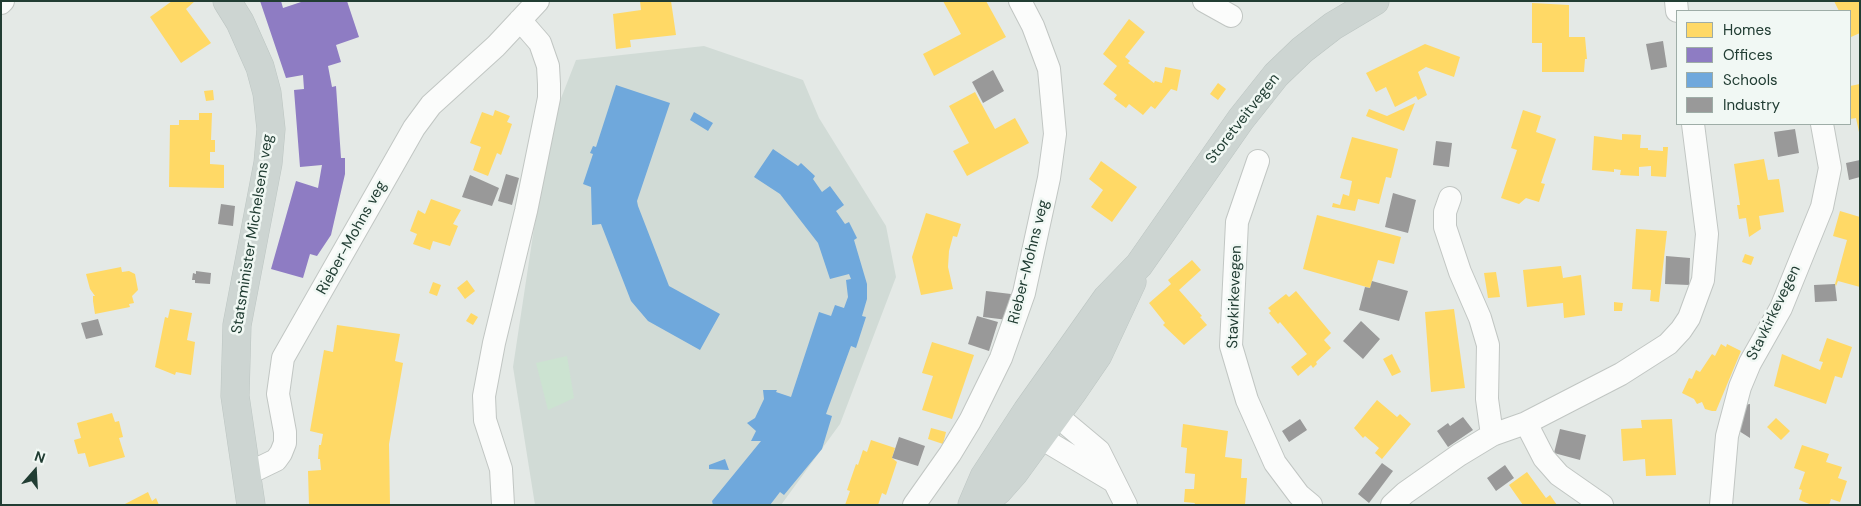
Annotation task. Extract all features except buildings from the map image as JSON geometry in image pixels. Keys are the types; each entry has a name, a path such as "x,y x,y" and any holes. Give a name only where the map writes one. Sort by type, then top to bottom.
{"main road":[{"name":"Statsminister Michelsens veg","path":"227,1 240,22 260,66 267,93 271,129 268,163 237,325 235,396 245,475 251,505"},
{"name":"Storetveitvegen","path":"972,505 984,477 1027,411 1107,298 1139,264 1186,194 1276,74 1302,50 1333,26 1375,1"},
{"name":"Storetveitvegen","path":"981,505 1004,484 1041,438 1098,355 1128,295 1139,264"}],"street":[{"name":"Rieber-Mohns veg","path":"245,475 276,460 281,453 285,443 285,432 278,394 283,358 414,128 431,105 496,46 538,1"},
{"name":"Rieber-Mohns veg","path":"914,505 970,421 1001,358 1024,293 1049,178 1055,134 1049,70 1033,26 1020,1"},
{"path":"1204,1 1231,16"},
{"path":"503,505 501,468 485,420 484,396 494,343 526,211 549,98 548,66 540,44 520,20"},
{"path":"1392,505 1405,493 1459,455 1492,435 1526,423 1572,401 1650,356 1668,344 1689,318 1703,280 1707,234 1692,125"},
{"name":"Stavkirkevegen","path":"1722,505 1727,436 1740,387 1750,363 1780,308 1822,207 1830,168 1822,125"},
{"name":"Stavkirkevegen","path":"1258,161 1237,222 1231,346 1247,400 1275,463 1299,495 1311,505"},
{"path":"1450,198 1446,212 1445,228 1460,272 1480,318 1488,345 1487,399 1492,435"},
{"path":"1027,411 1056,415 1099,451 1126,505"},
{"path":"1027,411 1041,438 1112,480"},
{"path":"1526,423 1544,458 1559,475 1602,505"}],"shaded area":[{"path":"704,46 803,80 819,118 886,226 896,277 840,424 781,505 535,505 513,367 549,129 576,60"}],"green space":[{"path":"567,356 574,398 548,410 536,363"}]}
